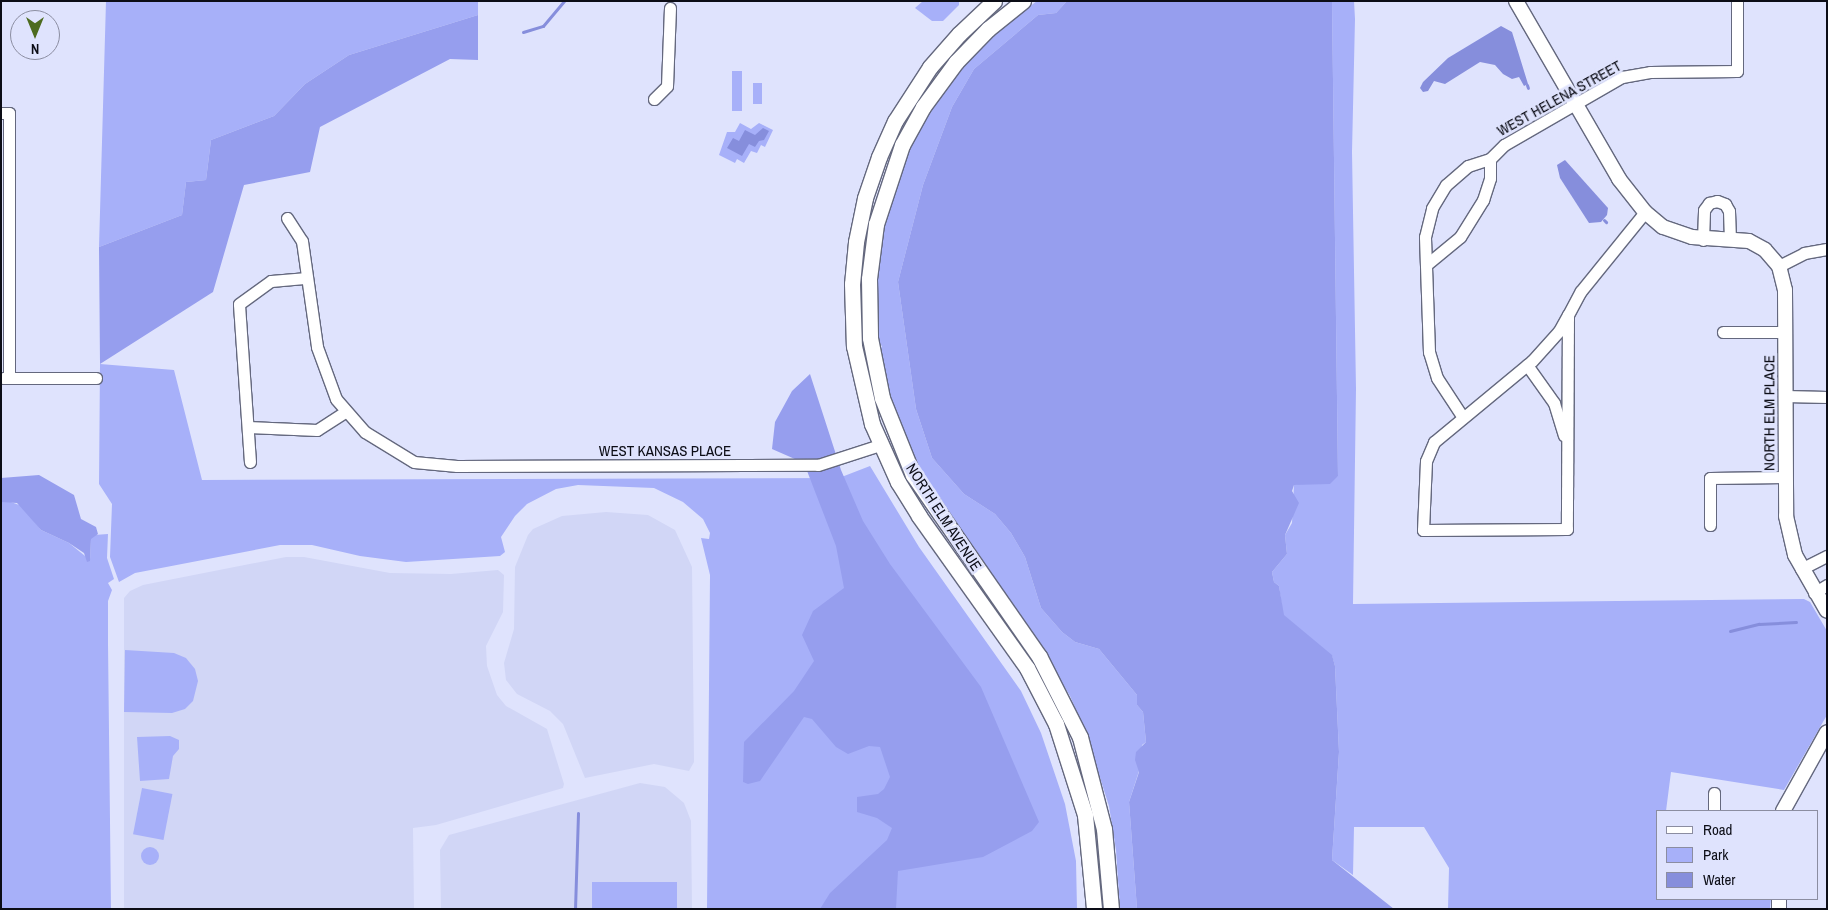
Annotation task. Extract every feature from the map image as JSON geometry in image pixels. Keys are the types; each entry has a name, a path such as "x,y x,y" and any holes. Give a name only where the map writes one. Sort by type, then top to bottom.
{"main road":[{"name":"NORTH ELM AVENUE","path":"994,1 943,51 917,85 892,127 872,175 860,220 852,277 852,324 862,387 880,445 908,500 1027,668 1056,724 1085,815 1094,909"},
{"name":"NORTH ELM AVENUE","path":"1023,1 988,29 956,62 928,99 902,145 876,224 869,278 870,338 880,389 896,438 924,492 1039,656 1067,708 1098,797 1108,858 1111,909"},
{"path":"943,51 956,62"},
{"path":"860,220 876,224"},
{"path":"880,445 896,438"}],"street":[{"path":"1516,1 1619,179 1645,212 1673,231 1703,240 1730,240 1758,245 1779,266 1804,252 1827,249"},
{"name":"WEST HELENA STREET","path":"1462,416 1438,378 1429,352 1425,237 1432,208 1446,184 1460,172 1490,159 1504,145 1631,74 1737,72 1737,1"},
{"path":"654,98 666,86 670,8"},
{"path":"5,113 5,378 96,378"},
{"name":"WEST HELENA STREET","path":"1426,265 1460,237 1483,200 1490,178 1490,159"},
{"path":"1703,240 1704,210 1709,203 1717,201 1725,204 1729,211 1730,240"},
{"path":"1568,315 1567,529 1423,530 1428,452 1442,432 1527,365 1559,331 1581,291 1645,212"},
{"name":"WEST KANSAS PLACE","path":"287,218 302,241 317,346 336,398 345,412 384,447 414,462 446,466 818,465 880,445"},
{"name":"NORTH ELM PLACE","path":"1779,266 1784,278 1785,477 1788,530 1801,569 1814,593 1827,611"},
{"path":"250,462 238,304 271,281 307,278"},
{"path":"1724,332 1785,332"},
{"path":"1527,365 1554,403 1568,446"},
{"path":"1785,396 1827,396"},
{"path":"248,427 316,430 345,412"},
{"path":"1710,525 1710,478 1785,477"},
{"path":"1801,569 1827,556"},
{"path":"1814,593 1827,585"},
{"path":"1784,810 1827,732"},
{"path":"1714,793 1714,810"}],"shaded area":[{"path":"1067,1 1332,1 1338,476 1330,484 1294,485 1292,491 1299,503 1285,535 1287,554 1272,572 1274,582 1279,586 1284,615 1332,655 1335,666 1339,752 1332,860 1394,909 1137,909 1129,802 1139,772 1135,760 1136,752 1146,742 1143,712 1137,705 1137,695 1099,649 1075,642 1062,632 1041,608 1025,557 1011,533 995,514 964,494 932,458 916,409 898,282 923,185 952,107 974,69 1038,15 1056,13"},
{"path":"478,15 478,60 450,59 320,127 310,172 244,185 213,292 100,364 99,247 182,215 186,182 206,180 211,140 274,116 305,84 349,55"},
{"path":"810,374 841,470 863,521 890,564 981,687 1039,822 1032,831 983,857 898,871 896,909 820,909 830,893 887,840 892,828 877,818 857,812 857,797 878,794 884,789 890,777 880,747 869,746 848,754 836,747 812,719 804,717 760,781 748,784 743,782 744,742 794,691 814,661 802,635 813,611 844,588 836,546 804,463 772,449 775,422 792,391"},
{"path":"39,475 74,495 81,519 96,527 98,534 91,539 90,561 87,562 84,553 69,543 41,530 17,503 1,502 1,478"},
{"path":"606,512 648,515 675,530 692,567 694,762 689,771 654,764 585,778 563,724 550,711 517,694 506,680 504,663 514,629 515,567 528,535 533,529 562,516"},
{"path":"286,557 304,557 390,573 451,574 498,570 504,575 503,612 486,646 487,666 497,695 506,706 547,729 564,784 563,788 436,825 413,828 414,909 124,909 124,598 130,591 143,585"},
{"path":"640,783 665,787 684,803 691,821 692,909 441,909 440,850 449,835"}],"green space":[{"path":"106,1 478,1 478,15 349,55 305,84 274,116 211,140 206,180 186,182 182,215 99,247"},
{"path":"923,1 959,1 959,5 943,21 932,21 915,8"},
{"path":"1037,1 1067,1 1056,13 1038,15 974,69 952,107 923,185 898,282 916,409 932,458 964,494 995,514 1011,533 1025,557 1041,608 1062,632 1075,642 1099,649 1137,695 1137,705 1143,712 1146,742 1142,745 1139,771 1129,802 1137,909 1120,909 1116,850 1109,806 1085,731 1070,696 1028,627 919,471 889,397 880,350 882,346 878,343 876,302 882,232 890,200 913,141 939,97 967,61 999,30"},
{"path":"1332,1 1354,1 1352,152 1356,389 1353,604 1804,599 1810,602 1827,631 1827,715 1784,790 1671,772 1666,810 1656,810 1656,900 1771,900 1770,909 1448,909 1449,868 1424,827 1354,827 1353,875 1332,860 1339,752 1335,666 1332,656 1283,615 1279,586 1274,582 1272,572 1287,554 1285,535 1292,523 1294,485 1338,476"},
{"path":"732,71 742,71 742,111 732,111"},
{"path":"753,83 762,83 762,104 753,104"},
{"path":"740,123 751,129 759,123 773,130 765,147 761,145 757,153 751,151 744,163 737,159 735,163 719,155 727,132 735,132"},
{"path":"100,364 174,370 202,480 839,478 870,466 919,547 1021,691 1041,733 1065,804 1076,861 1077,909 707,909 710,575 701,538 709,539 710,533 703,519 683,502 654,488 578,485 556,489 527,504 515,516 501,537 505,552 500,556 406,562 360,556 312,545 280,545 135,573 119,582 110,557 112,504 99,484"},
{"path":"8,501 22,506 41,530 69,543 90,560 91,538 94,535 108,534 107,558 114,579 108,583 112,590 108,601 111,909 1,909 1,502"},
{"path":"125,650 174,653 186,658 195,669 198,681 193,701 185,709 172,713 124,712"},
{"path":"170,736 179,740 179,749 173,756 169,779 140,781 137,737"},
{"path":"142,788 172,794 163,840 133,834"},
{"path":"146,847 154,847 159,852 157,863 146,865 141,860 141,852"},
{"path":"592,882 677,882 677,909 592,909"}],"water":[{"path":"1501,26 1512,32 1528,84 1524,86 1519,77 1512,79 1503,74 1495,65 1480,62 1445,84 1434,81 1428,91 1423,92 1420,88 1423,82 1448,58"},
{"path":"763,128 769,131 764,140 759,141 755,147 749,144 742,156 727,148 733,138 739,141 745,130 755,135"},
{"path":"1565,160 1608,208 1607,215 1601,222 1589,223 1560,178 1557,165"}],"waterway":[{"path":"523,32 543,26 564,1"},
{"path":"1730,631 1759,624 1796,622"},
{"path":"575,909 578,813"}]}
